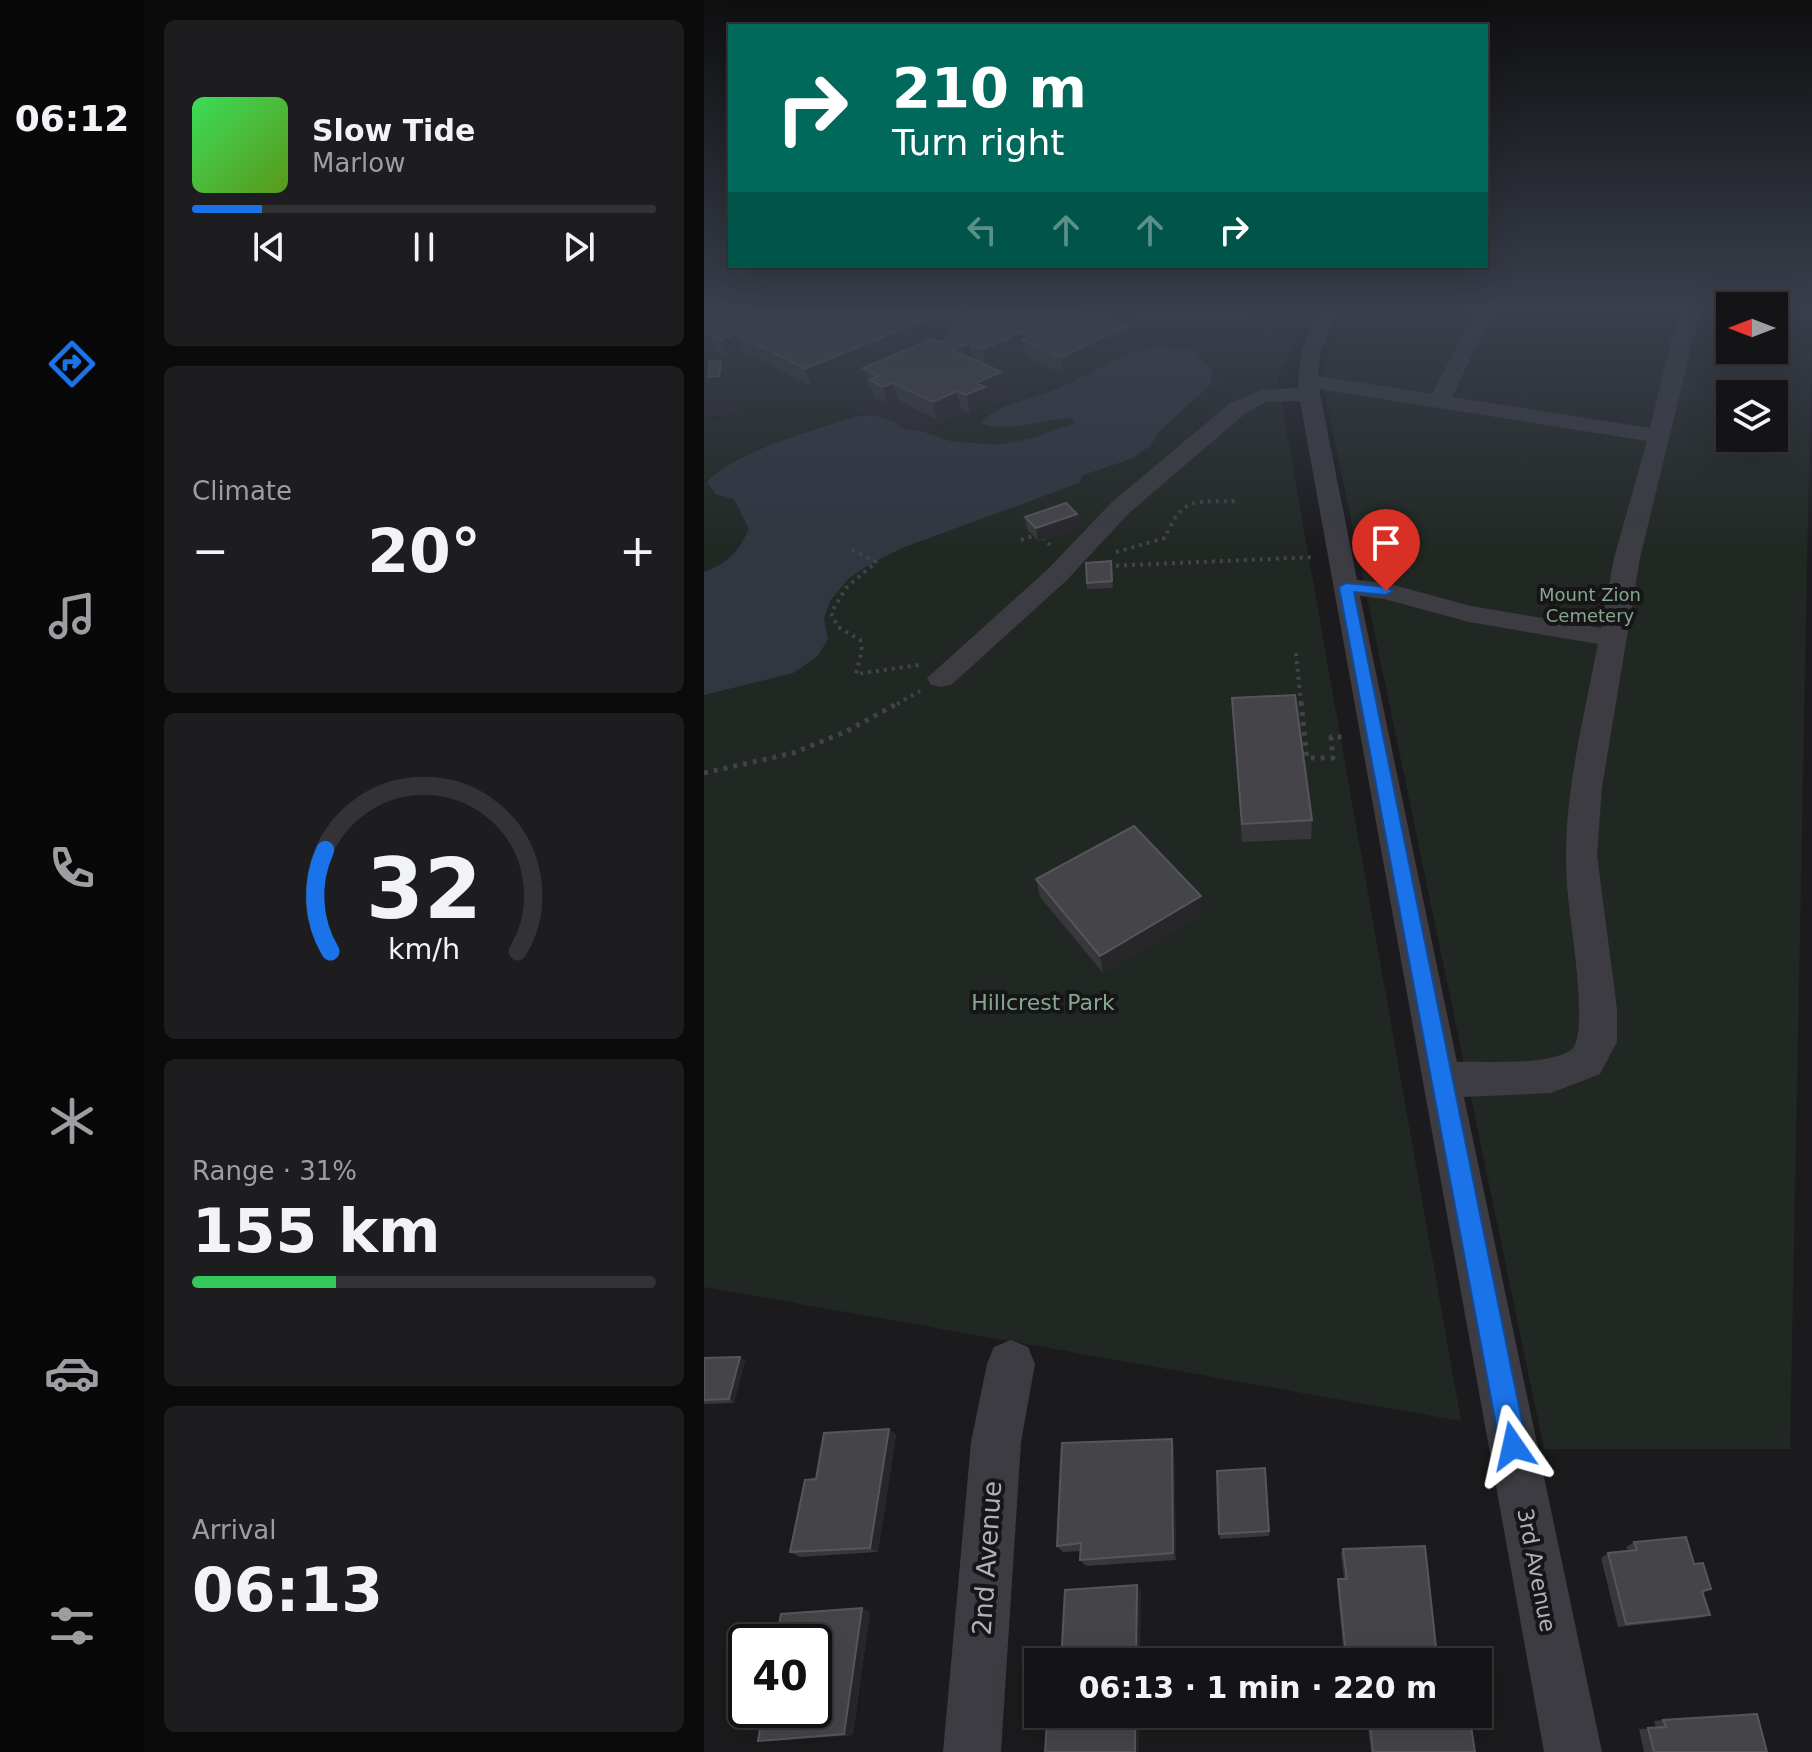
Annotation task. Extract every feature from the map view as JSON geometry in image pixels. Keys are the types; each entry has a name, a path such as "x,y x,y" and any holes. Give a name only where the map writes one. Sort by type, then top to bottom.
{"street":[{"path":"943,676 1057,575 1120,508 1238,408 1262,396 1304,389"},
{"name":"3rd Avenue","path":"1308,389 1573,1752"},
{"path":"1315,389 1439,402 1659,436"},
{"path":"1439,402 1446,389"},
{"path":"1442,1080 1551,1076 1586,1062 1598,1042 1598,1009 1580,855 1586,787 1627,558 1670,389"},
{"path":"1346,587 1386,591 1469,614 1611,638"},
{"name":"2nd Avenue","path":"972,1752 996,1442 1011,1364"}],"path":[{"path":"852,550 876,562 854,580 831,609 835,625 860,640 862,650 856,674 865,676 910,664 943,676"},
{"path":"1102,567 1316,557"},
{"path":"1296,653 1307,758 1333,758 1331,737 1346,737"},
{"path":"704,773 793,753 888,710 943,676"}],"shaded area":[{"path":"704,389 1043,389 913,433 713,416 704,422"},
{"path":"1206,389 1160,431 1150,446 1131,459 1083,475 1079,483 902,548 849,578 830,601 824,618 828,639 818,656 793,673 704,695 704,572 731,556 749,529 734,499 716,494 707,482 737,460 757,451 858,416 876,416 903,429 921,431 950,441 996,445 1034,438 1075,423 1069,418 1011,427 981,423 996,411 1054,390"}],"green space":[{"name":"Hillcrest Park","path":"1043,389 1279,389 1461,1421 704,1287 704,422 765,401 814,394 913,433"},
{"name":"Mount Zion Cemetery","path":"1325,389 1716,389 1716,452 1788,452 1788,389 1810,389 1790,1449 1544,1449"}],"building":[{"path":"905,389 981,389 966,395 957,391 933,402"},
{"path":"1066,503 1077,514 1036,528 1025,517"},
{"path":"1111,561 1112,581 1087,583 1086,563"},
{"path":"1295,695 1312,820 1242,824 1232,698"},
{"path":"1134,826 1201,896 1100,956 1036,879"},
{"path":"740,1357 729,1399 704,1400 704,1358"},
{"path":"889,1429 870,1548 790,1552 805,1480 816,1479 824,1433"},
{"path":"1172,1439 1173,1553 1080,1560 1081,1543 1057,1546 1062,1443"},
{"path":"1265,1468 1269,1531 1219,1534 1217,1471"},
{"path":"1686,1537 1694,1564 1703,1563 1711,1589 1702,1591 1710,1615 1626,1624 1608,1553 1637,1550 1634,1542"},
{"path":"1425,1546 1436,1647 1345,1648 1338,1579 1347,1579 1343,1549"},
{"path":"1137,1585 1136,1648 1062,1648 1065,1590"},
{"path":"862,1608 844,1734 758,1741 760,1728 832,1728 832,1624 779,1624 781,1614"},
{"path":"1757,1714 1767,1752 1654,1752 1648,1728 1666,1727 1663,1720"},
{"path":"1047,1728 1135,1728 1135,1752 1045,1752"},
{"path":"1370,1728 1471,1728 1475,1752 1373,1752"}],"route":[{"path":"1386,591 1346,587 1513,1446"}]}
